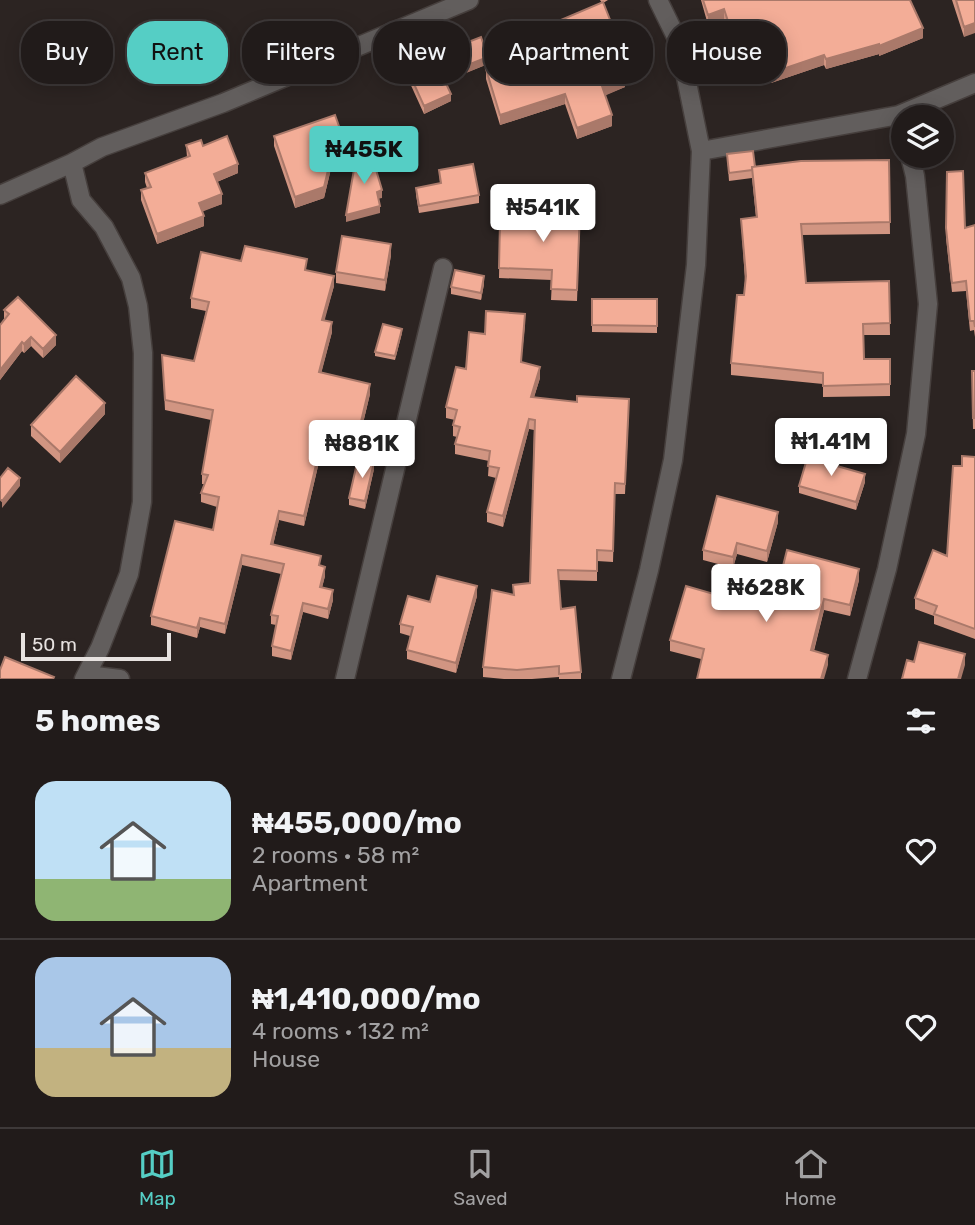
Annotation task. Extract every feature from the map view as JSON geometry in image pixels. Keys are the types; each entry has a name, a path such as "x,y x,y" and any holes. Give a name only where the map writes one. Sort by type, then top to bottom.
{"street":[{"path":"0,195 103,147 223,103 469,0"},
{"path":"621,679 673,460 696,265 701,151 679,43 658,0"},
{"path":"933,105 975,83"},
{"path":"701,151 891,123"},
{"path":"72,163 81,200 104,227 131,278 138,306 142,353 142,502 129,574 100,648 85,677 120,679"},
{"path":"857,679 887,569 916,434 928,304 913,168"},
{"path":"345,679 443,268"}],"building":[{"path":"703,0 910,0 923,28 879,46 826,59 824,55 786,68 786,21 728,21 724,9 708,15"},
{"path":"956,0 975,0 975,23 964,27"},
{"path":"603,2 611,21 558,21"},
{"path":"481,37 484,59 470,64 470,41"},
{"path":"414,84 446,84 451,94 424,106"},
{"path":"491,84 607,84 602,86 612,115 577,128 565,94 500,115"},
{"path":"335,115 345,143 335,141 324,187 295,197 274,136"},
{"path":"227,136 238,164 214,174 222,194 199,203 204,216 157,234 141,190 151,187 145,173 190,156 186,145 201,140 203,146"},
{"path":"753,151 755,167 752,167 752,170 729,173 727,154"},
{"path":"371,153 382,190 377,192 380,206 346,215 356,158"},
{"path":"889,160 890,222 801,224 806,283 889,281 890,323 863,324 864,359 890,359 890,384 823,386 823,373 731,363 737,295 744,295 746,276 741,219 757,217 752,167 801,161"},
{"path":"473,164 479,195 419,206 416,188 441,183 439,170"},
{"path":"963,171 965,228 975,225 975,327 974,321 970,321 966,281 952,283 946,228 947,172"},
{"path":"514,208 580,210 577,290 551,289 552,270 499,268 500,221 514,221"},
{"path":"342,236 391,244 385,280 336,272"},
{"path":"245,246 307,259 305,270 334,276 322,320 332,322 319,372 370,384 359,430 326,422 304,516 279,511 271,544 321,556 319,565 325,567 320,587 333,590 328,609 303,603 291,651 272,646 278,616 271,615 284,564 242,555 225,624 200,618 197,628 151,616 175,521 213,530 219,497 201,493 208,475 202,474 213,410 165,400 162,355 194,361 209,302 191,298 201,252 241,261"},
{"path":"455,270 484,276 481,293 451,287"},
{"path":"18,297 56,335 43,349 31,337 24,344 22,342 0,370 0,325 9,314 4,310"},
{"path":"592,299 657,299 657,326 592,325"},
{"path":"486,311 525,314 521,362 540,367 531,397 577,402 577,396 629,399 625,484 615,483 613,551 597,550 597,571 558,570 561,609 575,607 581,672 559,674 559,666 517,670 483,667 492,590 514,595 513,585 530,583 535,420 529,419 503,516 487,512 499,468 488,466 490,451 455,444 460,427 453,425 457,410 446,407 456,367 466,369 469,332 485,334"},
{"path":"383,324 402,329 395,356 375,352"},
{"path":"972,371 975,371 975,418 973,418"},
{"path":"76,376 105,403 60,452 31,425"},
{"path":"809,452 832,458 830,464 865,474 856,502 799,486"},
{"path":"962,456 975,457 975,629 934,614 937,606 915,598 933,550 947,556 953,466 962,466"},
{"path":"358,459 374,462 365,501 349,498"},
{"path":"8,468 20,478 2,501 0,478"},
{"path":"717,496 778,512 767,551 737,543 733,557 703,550"},
{"path":"787,550 859,569 850,605 824,599 811,650 828,655 821,679 697,679 704,649 670,640 686,586 766,609 771,592 776,594"},
{"path":"437,576 477,586 456,663 407,650 413,627 400,624 408,596 430,602"},
{"path":"919,642 965,654 958,679 902,679 907,660 914,662"},
{"path":"5,657 54,677 0,679"}]}
